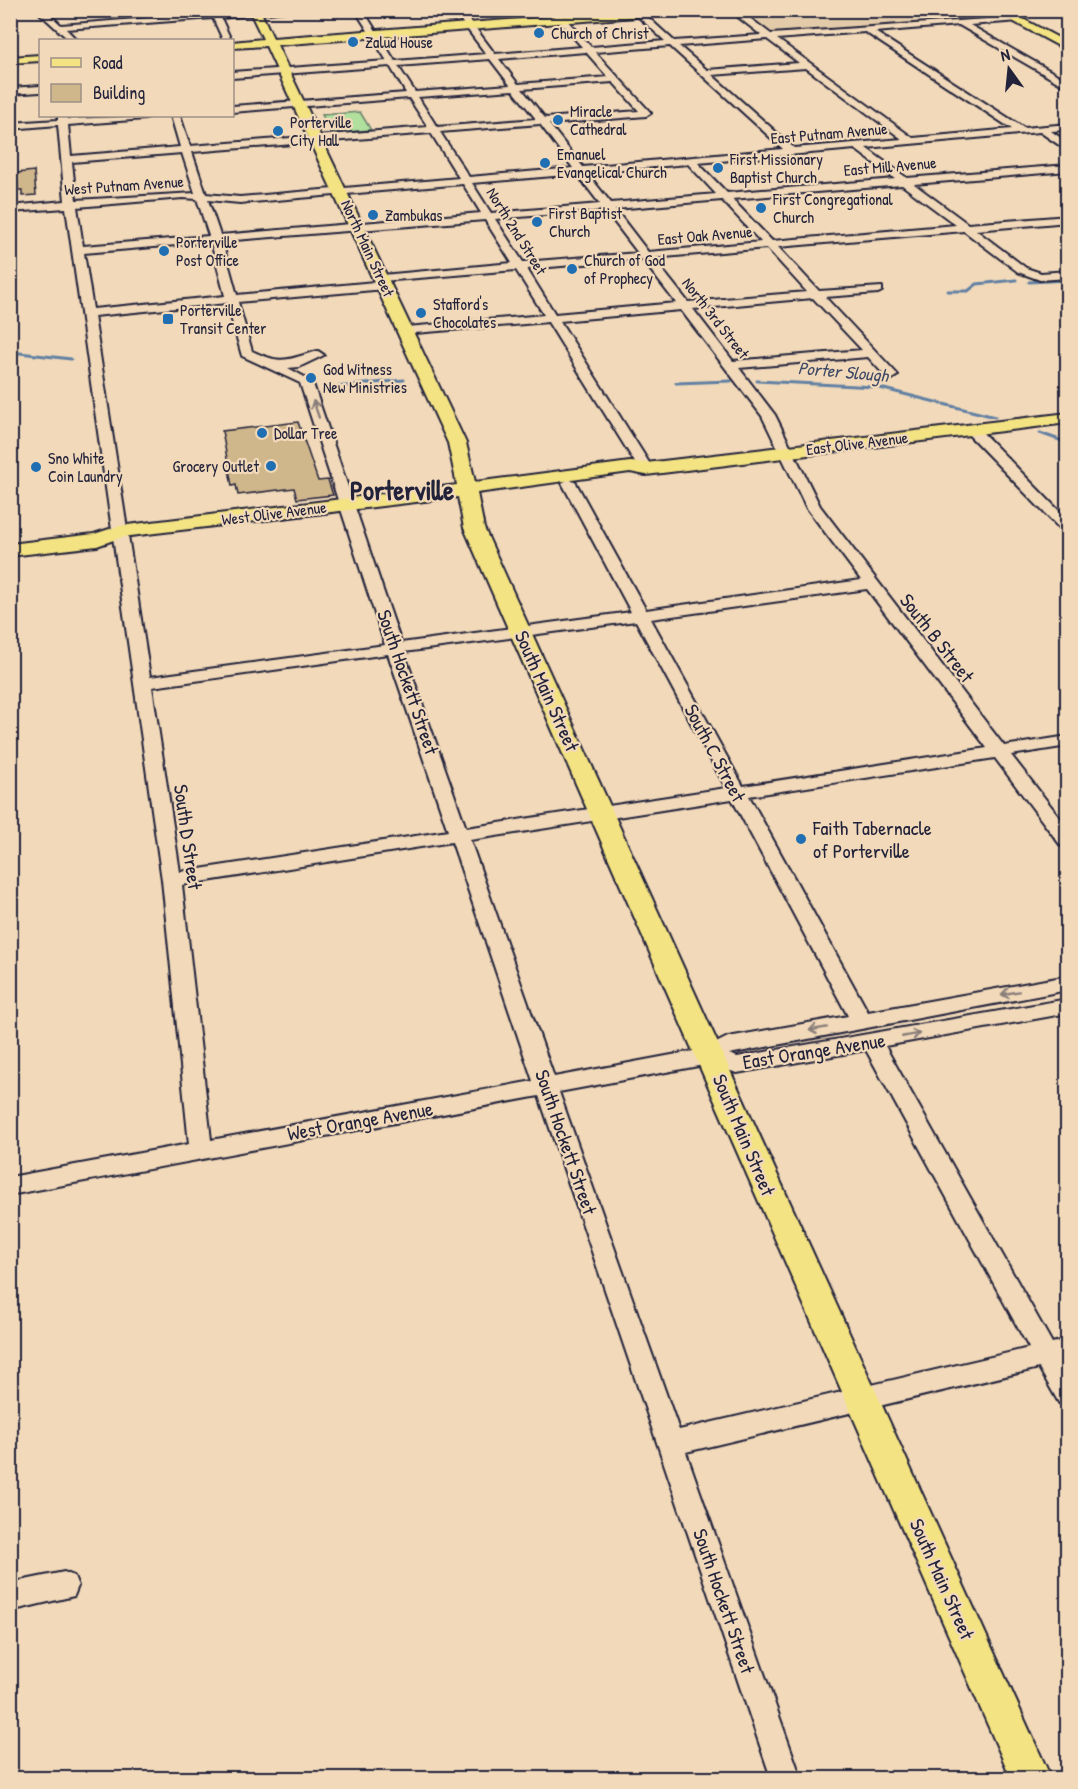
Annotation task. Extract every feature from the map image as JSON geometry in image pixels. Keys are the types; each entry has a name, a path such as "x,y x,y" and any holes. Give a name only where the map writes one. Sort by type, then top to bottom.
{"main road":[{"path":"234,45 563,21 637,12 687,10"},
{"path":"997,10 1068,48"},
{"name":"North Main Street","path":"255,12 301,104 463,458 466,490"},
{"path":"10,60 39,58"},
{"name":"East Olive Avenue","path":"466,490 489,484 630,467 646,469 1068,418"},
{"name":"East Olive Avenue","path":"466,490 488,493 637,475 646,469"},
{"name":"West Olive Avenue","path":"10,540 96,530 119,532 466,490"},
{"name":"South Main Street","path":"466,490 474,528 1031,1779"},
{"name":"West Olive Avenue","path":"10,550 97,540 119,532"}],"street":[{"path":"40,10 73,39"},
{"path":"61,27 215,13 292,10"},
{"name":"North 2nd Street","path":"359,10 410,96 521,267 551,319 646,469"},
{"name":"North 3rd Street","path":"457,10 605,205 731,364 768,415 788,451"},
{"path":"67,159 646,113 553,10"},
{"path":"733,10 910,140"},
{"path":"637,12 791,151"},
{"path":"215,13 227,39"},
{"path":"234,75 1015,19"},
{"path":"962,23 1068,85"},
{"path":"867,30 1022,131"},
{"path":"704,73 806,64"},
{"path":"234,109 615,79"},
{"path":"10,91 39,89"},
{"path":"10,126 62,119 117,117"},
{"name":"South Hockett Street","path":"175,117 215,237 246,353 306,381 349,504 395,650 462,837 786,1779"},
{"name":"South D Street","path":"62,119 86,311 102,399 119,532 172,880 201,1150"},
{"name":"East Putnam Avenue","path":"342,192 1068,127"},
{"path":"1041,129 1068,148"},
{"path":"856,145 1022,270 1040,277 1068,273"},
{"path":"690,160 892,375"},
{"name":"East Mill Avenue","path":"79,250 486,214 1068,168"},
{"name":"West Putnam Avenue","path":"10,209 71,204 240,200 342,192"},
{"name":"East Oak Avenue","path":"86,311 521,267 1068,219"},
{"path":"407,332 878,289"},
{"path":"731,364 870,353"},
{"path":"266,364 295,364 318,355"},
{"path":"972,430 1068,530"},
{"name":"South B Street","path":"788,451 792,468 813,507 869,584 1068,842"},
{"name":"South C Street","path":"569,483 862,1021"},
{"path":"143,683 869,584"},
{"path":"172,880 462,837 601,813 1068,741"},
{"name":"East Orange Avenue","path":"710,1056 728,1045 1068,983"},
{"name":"East Orange Avenue","path":"710,1056 737,1065 1068,1006"},
{"path":"872,1042 1057,1353 1068,1395"},
{"name":"West Orange Avenue","path":"10,1186 710,1056"},
{"path":"670,1444 1057,1353"},
{"path":"10,1597 64,1586"}],"shaded area":[{"path":"757,10 986,10 998,16 775,34 745,13"}],"green space":[{"path":"360,112 371,130 332,133 322,115"}],"building":[{"path":"34,171 36,195 22,196 22,190 18,190 17,173"},
{"name":"Grocery Outlet","path":"298,422 318,481 328,480 333,495 297,499 294,488 238,495 236,485 232,486 222,431"}],"waterway":[{"path":"948,291 968,291 977,284 1016,280"},
{"path":"1029,282 1068,280"},
{"name":"Porter Slough","path":"11,352 71,359"},
{"name":"Porter Slough","path":"327,388 404,380"},
{"name":"Porter Slough","path":"676,383 731,381"},
{"name":"Porter Slough","path":"757,381 876,387 995,417"},
{"name":"Porter Slough","path":"1040,433 1068,443"}],"place":[{"name":"Church of Christ","path":"539,33"},
{"name":"Zalud House","path":"353,42"},
{"name":"Miracle Cathedral","path":"558,120"},
{"name":"Porterville City Hall","path":"278,131"},
{"name":"Emanuel Evangelical Church","path":"545,163"},
{"name":"First Missionary Baptist Church","path":"718,168"},
{"name":"First Congregational Church","path":"761,208"},
{"name":"Zambukas","path":"373,215"},
{"name":"First Baptist Church","path":"537,222"},
{"name":"Porterville Post Office","path":"164,251"},
{"name":"Church of God of Prophecy","path":"572,269"},
{"name":"Stafford's Chocolates","path":"421,313"},
{"name":"Porterville Transit Center","path":"168,319"},
{"name":"God Witness New Ministries","path":"311,378"},
{"name":"Dollar Tree","path":"262,433"},
{"name":"Grocery Outlet","path":"271,466"},
{"name":"Sno White Coin Laundry","path":"36,467"},
{"name":"Faith Tabernacle of Porterville","path":"801,839"}],"district":[{"name":"Porterville","path":"402,491"}]}
